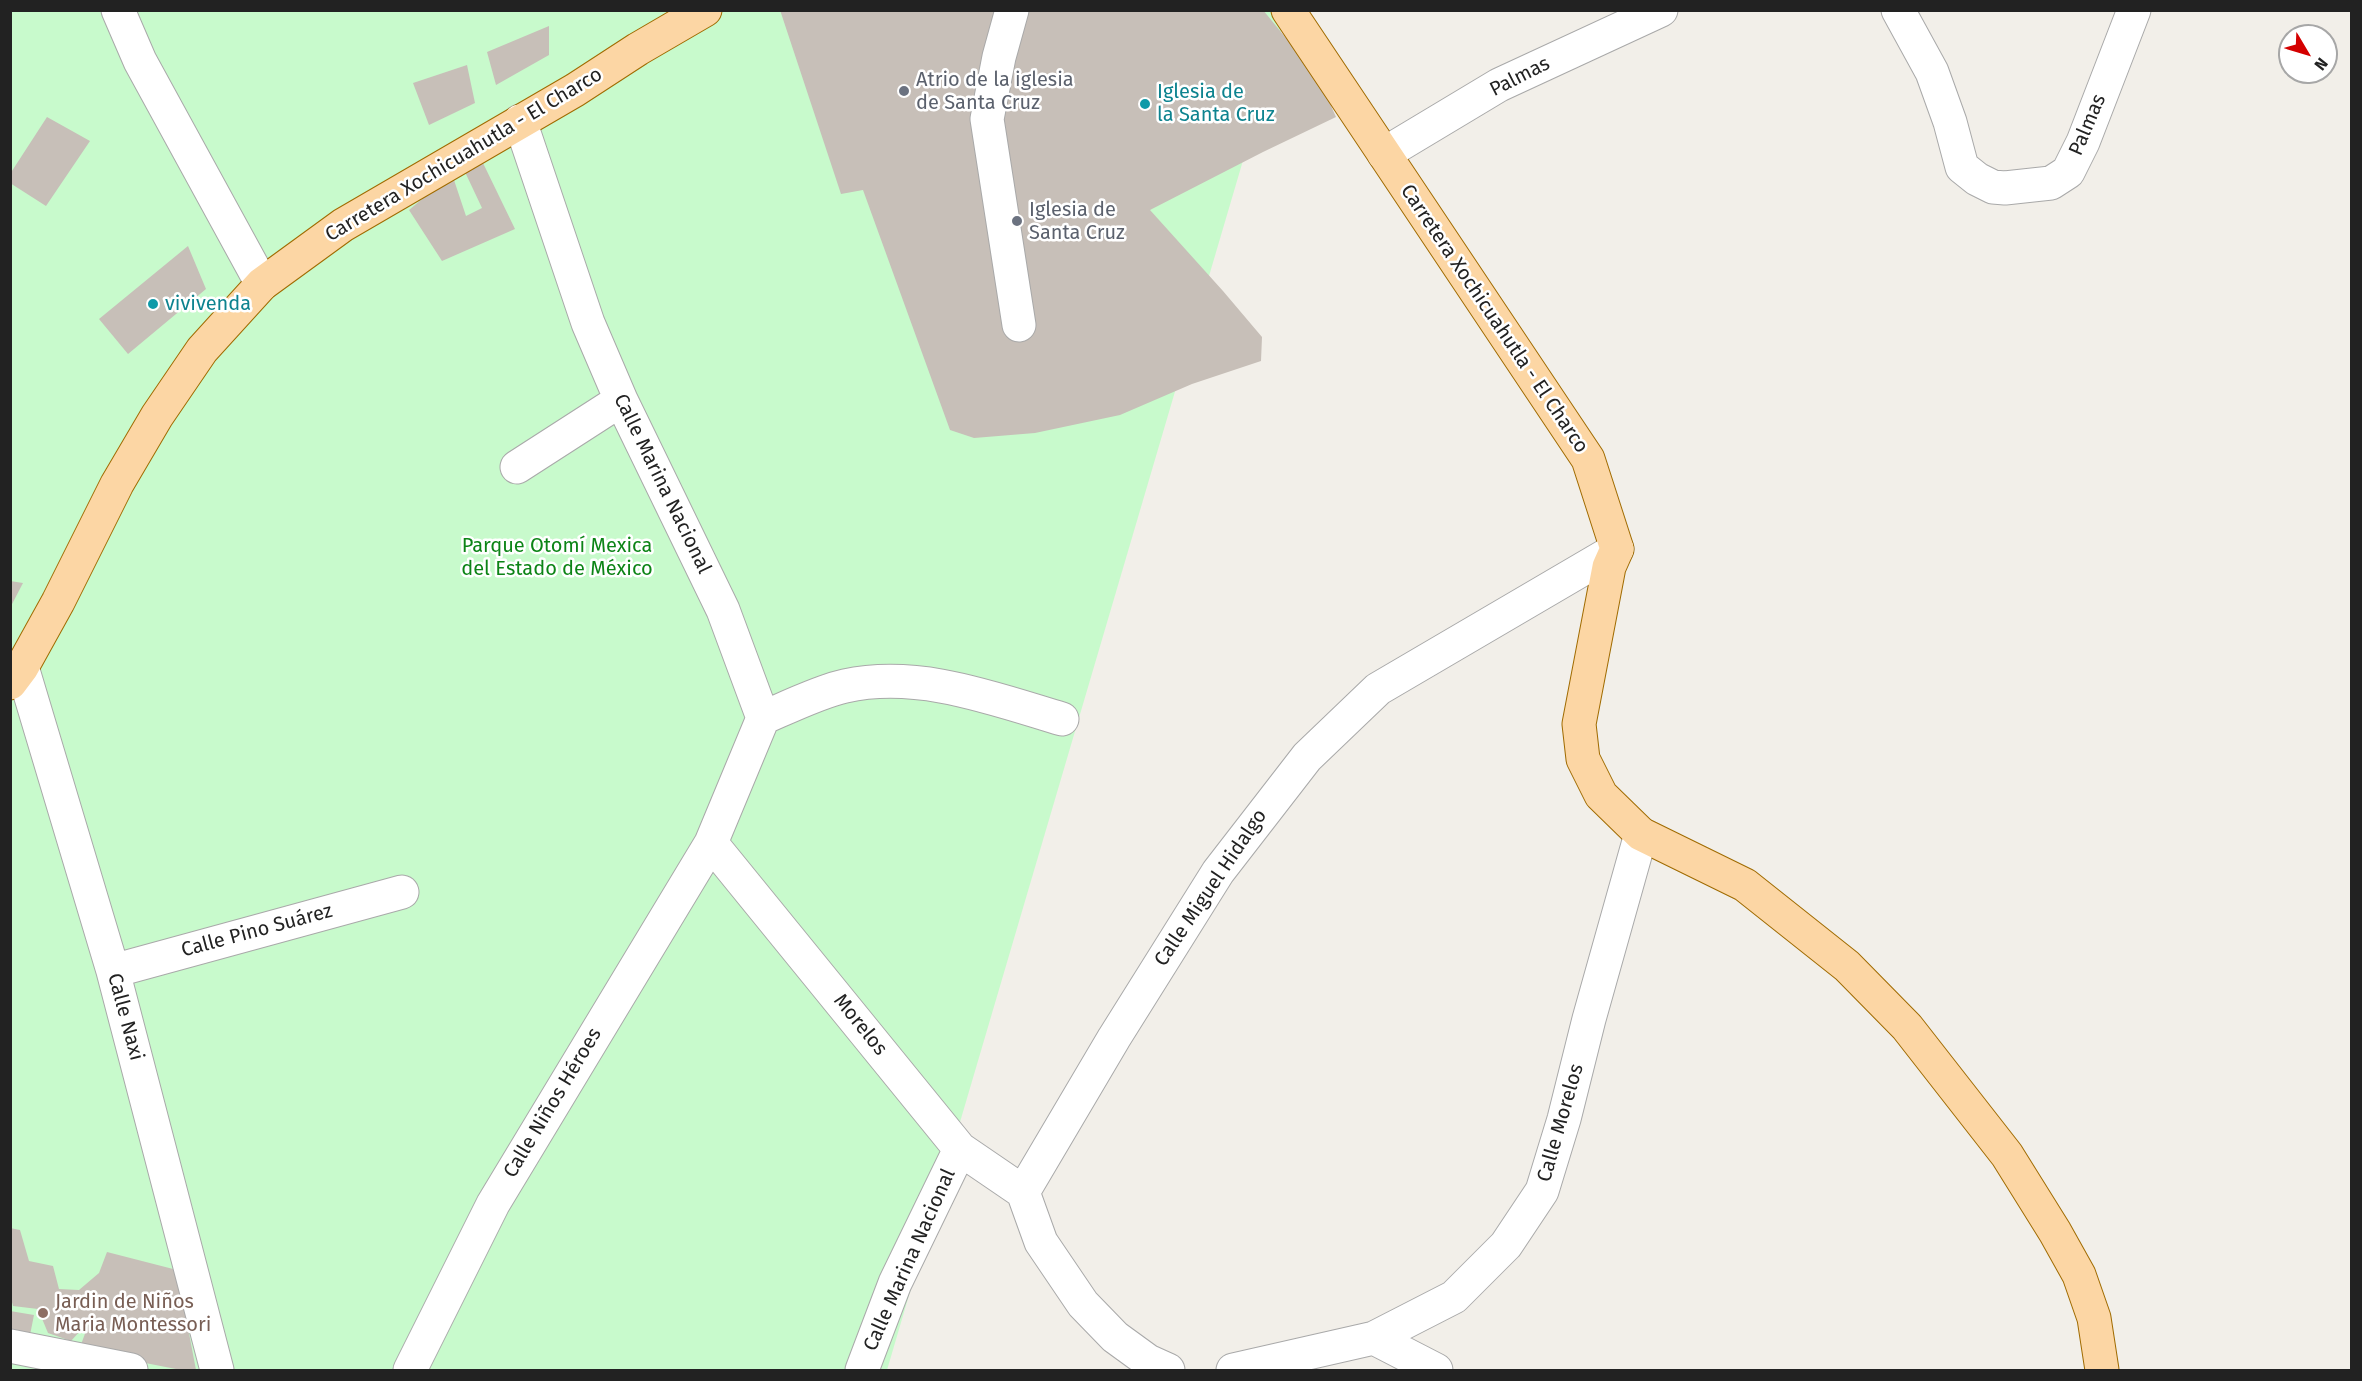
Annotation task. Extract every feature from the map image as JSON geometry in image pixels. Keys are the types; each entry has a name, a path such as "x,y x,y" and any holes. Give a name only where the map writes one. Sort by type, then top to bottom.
{"main road":[{"name":"Carretera Xochicuahutla - El Charco","path":"16,675 58,602 117,484 157,417 202,350 262,284 343,225 705,10"},
{"name":"Carretera Xochicuahutla - El Charco","path":"1288,10 1588,459 1617,549"},
{"path":"1617,549 1609,567 1579,723 1583,759 1601,795 1641,834 1745,885 1847,966 1907,1028 2007,1155 2055,1232 2079,1275 2094,1318 2102,1371"}],"street":[{"path":"118,10 140,61 262,284"},
{"path":"1012,10 999,57 987,119 1019,325"},
{"name":"Palmas","path":"1384,154 1499,86 1661,10"},
{"name":"Palmas","path":"1898,10 1932,72 1950,122 1962,167 1977,179 1993,187 2051,183 2068,172 2083,142 2134,10"},
{"name":"Palmas","path":"1923,10 1932,72"},
{"name":"Calle Marina Nacional","path":"520,121 588,322 621,400 723,610 763,718"},
{"path":"517,467 621,400"},
{"name":"Calle Miguel Hidalgo","path":"1023,1192 1114,1038 1218,872 1307,757 1378,689 1617,549"},
{"name":"Calle Naxi","path":"16,675 113,971 217,1371"},
{"path":"711,843 763,718 843,686 885,681 926,684 979,694 1062,719"},
{"name":"Calle Morelos","path":"1233,1371 1374,1338 1454,1297 1506,1245 1542,1191 1564,1119 1589,1019 1641,834"},
{"name":"Morelos","path":"711,843 960,1149 1023,1192"},
{"name":"Calle Niños Héroes","path":"410,1371 493,1204 711,843"},
{"name":"Calle Pino Suárez","path":"113,971 402,892"},
{"name":"Calle Marina Nacional","path":"862,1371 896,1283 960,1149"},
{"path":"1023,1192 1041,1242 1083,1304 1115,1337 1148,1361 1168,1371"},
{"path":"1374,1338 1437,1371"},
{"path":"10,1346 131,1371"}],"green space":[{"name":"Parque Otomí Mexica del Estado de México","path":"10,11 1287,11 887,1370 11,1370"}],"building":[{"name":"Iglesia de Santa Cruz","path":"780,10 1263,10 1315,70 1336,117 1150,210 1262,337 1261,361 1192,384 1120,415 1035,433 974,438 950,430 863,190 841,194"},
{"path":"549,26 549,55 496,85 487,52"},
{"path":"467,65 475,103 429,125 413,83"},
{"path":"47,117 90,141 46,206 10,183 10,174"},
{"path":"483,163 515,229 442,261 409,210 452,174 466,216 482,208 465,172"},
{"name":"vivivenda","path":"188,246 206,289 128,354 99,319"},
{"path":"10,581 23,583 10,608"},
{"path":"10,1228 20,1230 29,1261 53,1266 59,1289 79,1290 99,1273 107,1252 177,1270 196,1370 181,1370 79,1350 90,1320 71,1341 48,1333 38,1309 13,1306 10,1295"},
{"path":"10,1311 34,1315 29,1340 10,1337"}],"place":[{"name":"Atrio de la iglesia de Santa Cruz","path":"904,91"},
{"name":"Iglesia de la Santa Cruz","path":"1145,104"},
{"name":"Iglesia de Santa Cruz","path":"1017,221"},
{"name":"vivivenda","path":"153,304"},
{"name":"Jardin de Niños Maria Montessori","path":"43,1313"}]}
